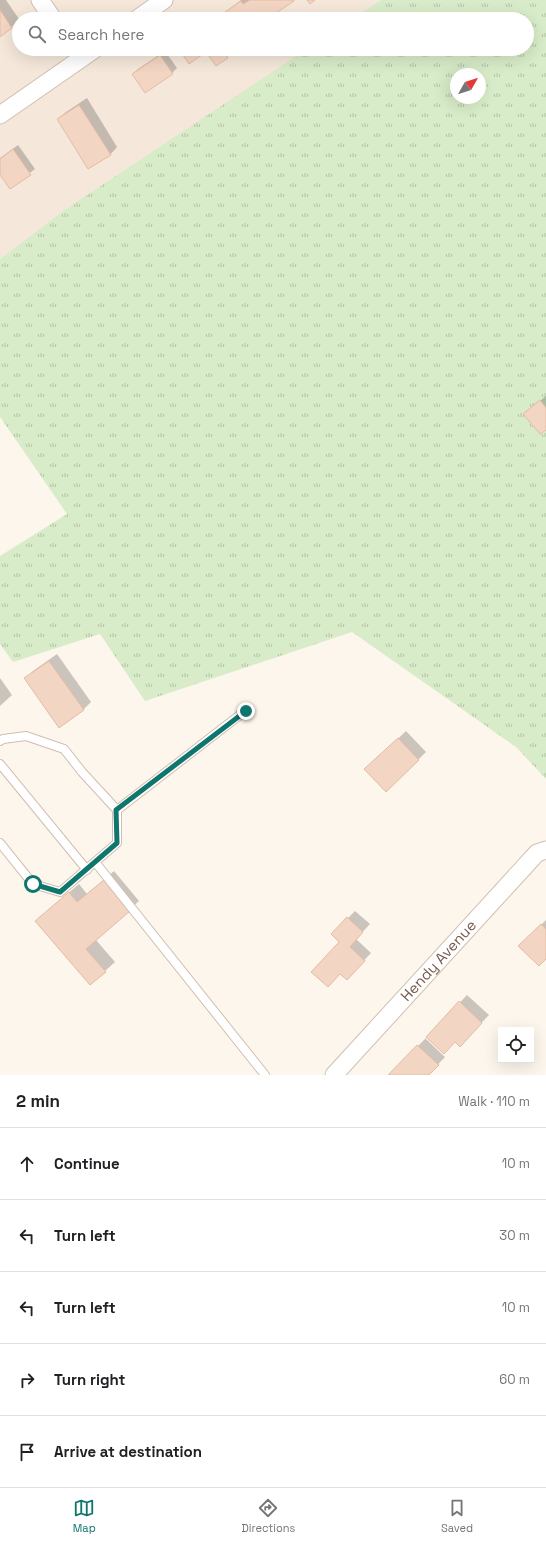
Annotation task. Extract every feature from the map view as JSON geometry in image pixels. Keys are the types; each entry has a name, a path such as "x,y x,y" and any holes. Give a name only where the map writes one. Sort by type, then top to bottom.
{"street":[{"path":"40,0 48,12"},
{"path":"147,12 164,0"},
{"path":"0,115 74,56"},
{"name":"Hendy Avenue","path":"334,1075 537,853 546,850"}],"lane":[{"path":"116,810 246,711"},
{"path":"0,741 3,739 26,736 64,748 82,772 116,810 117,843 60,892 33,884 0,843"},
{"path":"0,764 87,870"},
{"path":"95,862 265,1075"}],"shaded area":[{"path":"0,0 382,0 365,12 12,12 12,56 301,56 0,264"}],"green space":[{"path":"381,0 546,0 546,779 516,747 352,632 145,701 100,634 13,662 0,644 0,556 67,514 0,417 0,259 66,209 296,56 534,56 534,12 363,12"}],"building":[{"path":"250,0 294,0 278,12 225,12 241,1 243,4"},
{"path":"307,0 315,0 310,4"},
{"path":"0,10 12,28 0,37"},
{"path":"161,56 173,74 145,93 132,74"},
{"path":"184,56 200,56 189,64"},
{"path":"209,56 226,56 228,58 216,66"},
{"path":"79,105 111,155 88,169 57,119"},
{"path":"13,149 31,175 10,189 0,175 0,159"},
{"path":"540,400 546,408 546,430 540,434 523,414"},
{"path":"49,661 84,710 59,728 24,678"},
{"path":"398,738 419,760 386,792 364,769"},
{"path":"104,880 130,911 86,949 106,972 90,985 35,921 69,892 77,902"},
{"path":"347,917 363,932 350,947 365,961 347,980 340,974 328,987 311,972 339,942 331,934"},
{"path":"541,924 546,929 546,959 539,966 518,946"},
{"path":"459,1001 482,1023 460,1047 455,1042 444,1054 426,1037"},
{"path":"417,1045 439,1065 429,1075 388,1075"}],"route":[{"path":"33,884 60,892 117,843 116,810 246,711"}]}
